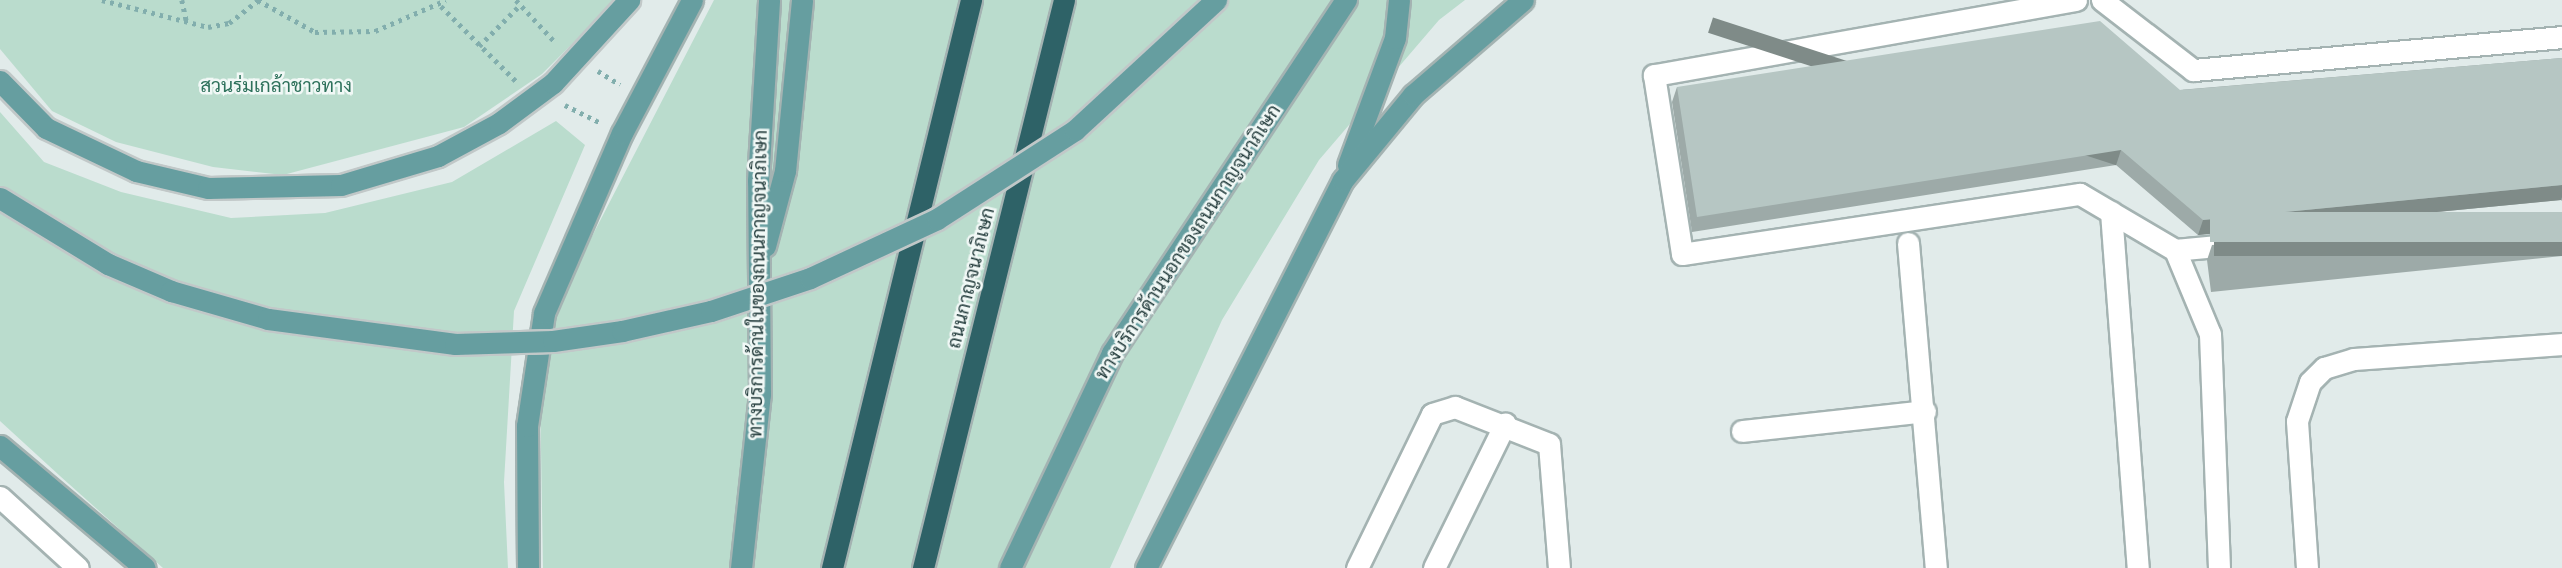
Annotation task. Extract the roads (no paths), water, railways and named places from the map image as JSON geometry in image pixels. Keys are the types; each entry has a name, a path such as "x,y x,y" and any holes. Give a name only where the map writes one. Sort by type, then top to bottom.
{"highway":[{"path":"832,568 971,0"},
{"name":"ถนนกาญจนาภิเษก","path":"923,568 1064,0"}],"main road":[{"path":"0,81 46,128 136,171 208,188 341,185 438,156 499,123 552,83 629,0"},
{"path":"528,568 527,426 544,313 617,145 692,0"},
{"name":"ทางบริการด้านในของถนนกาญจนาภิเษก","path":"741,568 760,394 761,97 769,0"},
{"path":"761,257 785,171 802,0"},
{"path":"0,198 108,264 268,319 455,344 553,341 622,331 711,311 810,278 937,219 1075,130 1216,0"},
{"name":"ทางบริการด้านนอกของถนนกาญจนาภิเษก","path":"1010,568 1112,353 1346,0"},
{"path":"1146,568 1343,180 1395,38 1399,0"},
{"path":"1343,180 1413,94 1523,0"},
{"path":"0,446 145,568"}],"street":[{"path":"2076,0 1654,75 1682,254 2080,194 2175,250 2258,242"},
{"path":"2102,0 2193,69 2562,37"},
{"path":"2111,212 2138,568"},
{"path":"1908,243 1925,411 1936,568"},
{"path":"2175,250 2210,334 2219,568"},
{"path":"2306,568 2297,421 2310,382 2324,368 2354,359 2562,344"},
{"path":"1357,568 1432,414 1455,407 1505,424 1549,444 1559,568"},
{"path":"1742,431 1925,411"},
{"path":"1434,568 1505,424"},
{"path":"0,496 9,511 78,568"}],"park label":[{"name":"สวนร่มเกล้าชาวทาง","path":"276,86"}]}
